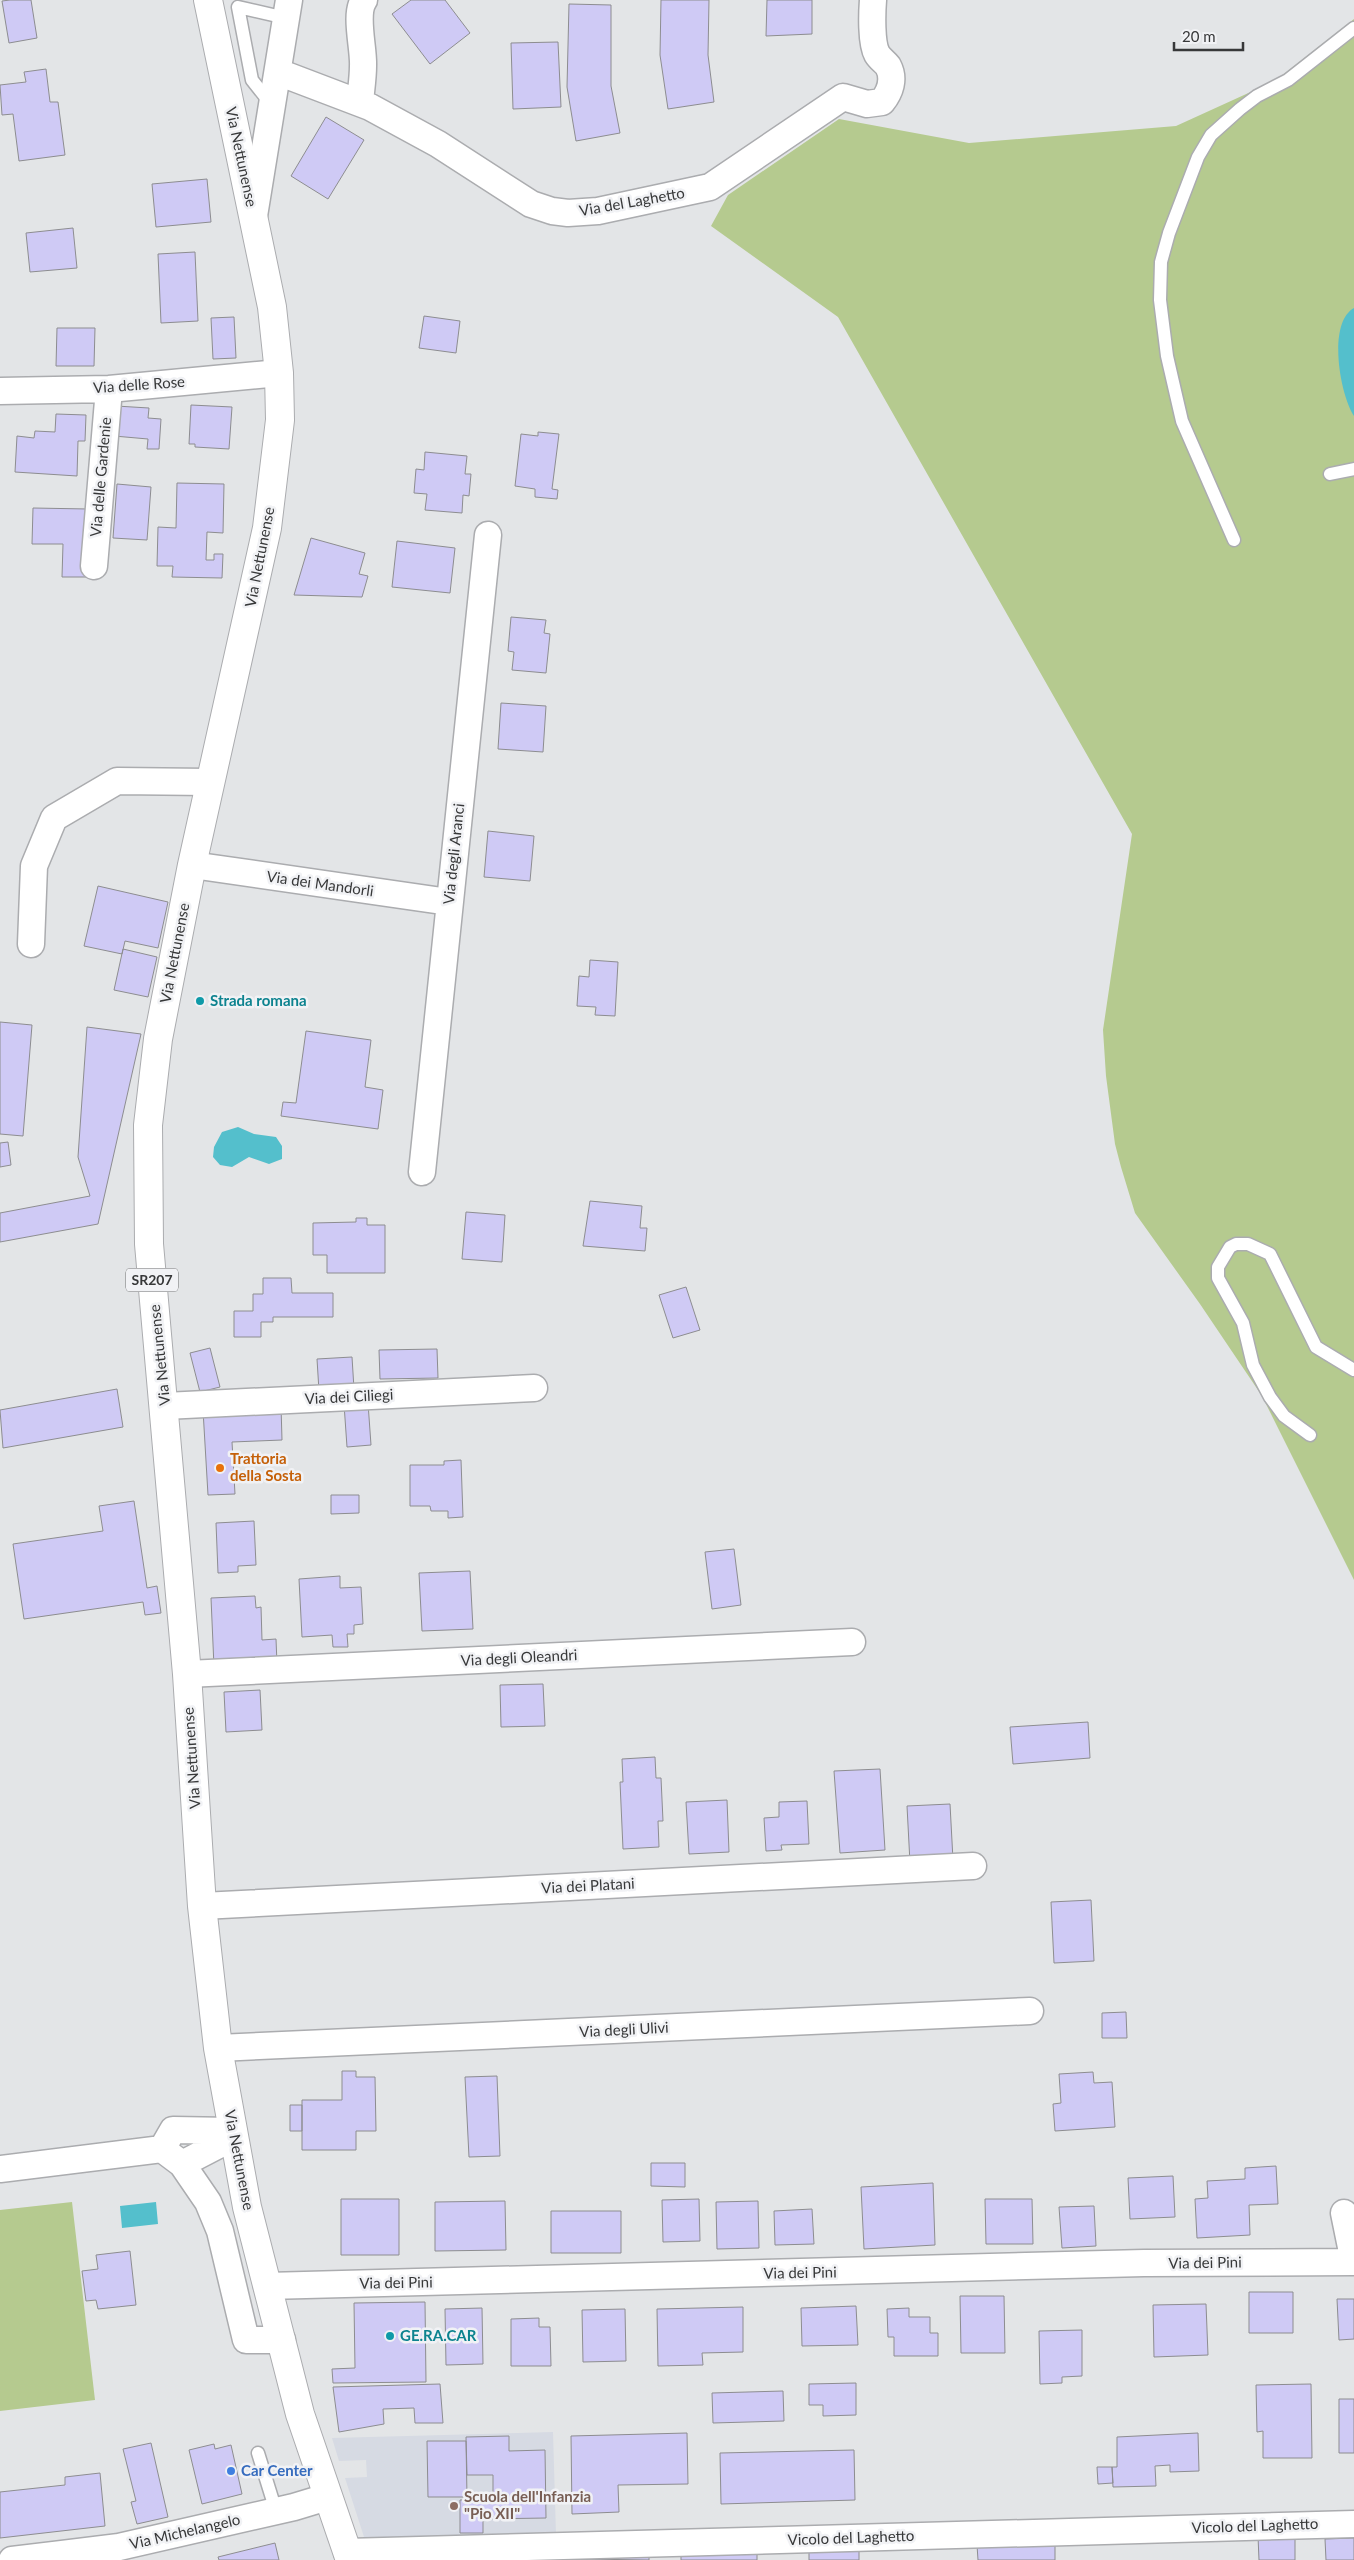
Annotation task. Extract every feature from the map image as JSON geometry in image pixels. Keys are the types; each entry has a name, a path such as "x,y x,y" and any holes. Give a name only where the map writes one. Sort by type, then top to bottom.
{"main road":[{"name":"Via Nettunense","path":"208,0 272,307 279,373 279,442 268,519 192,865 158,1039 148,1125 149,1244 165,1406 187,1674 202,1906 218,2048 247,2207 300,2414 327,2497 349,2556"}],"street":[{"path":"360,102 363,53 359,13 360,6 364,0"},
{"name":"Via del Laghetto","path":"278,72 360,102 438,144 538,207 558,212 588,212 710,188 843,97 868,104 882,102 889,94 892,81 888,67 877,54 872,17 873,0"},
{"path":"254,217 288,9"},
{"name":"Via delle Rose","path":"0,391 109,389 279,373"},
{"name":"Via delle Gardenie","path":"94,566 109,389"},
{"name":"Via degli Aranci","path":"422,1172 488,535"},
{"path":"31,944 34,866 54,818 117,781 210,782"},
{"name":"Via dei Mandorli","path":"192,865 449,902"},
{"name":"Via dei Ciliegi","path":"165,1406 534,1388"},
{"name":"Via degli Oleandri","path":"187,1674 852,1642"},
{"name":"Via dei Platani","path":"202,1906 973,1866"},
{"name":"Via degli Ulivi","path":"218,2048 1030,2011"},
{"path":"234,2134 173,2130 172,2156 208,2202 220,2231 246,2340 282,2340"},
{"path":"0,2169 172,2156"},
{"path":"1344,2213 1347,2262"},
{"name":"Via dei Pini","path":"268,2286 1144,2263 1347,2262"},
{"name":"Via Michelangelo","path":"12,2560 119,2547 276,2511 327,2497"},
{"name":"Vicolo del Laghetto","path":"349,2556 1354,2524"}],"lane":[{"path":"272,106 252,80 238,7 288,9"},
{"path":"1234,540 1182,421 1167,356 1160,300 1161,262 1169,233 1198,157 1211,135 1240,109 1258,96 1288,80 1354,28"},
{"path":"1330,474 1354,469"},
{"path":"1310,1435 1284,1416 1270,1397 1253,1365 1242,1322 1218,1278 1218,1267 1230,1247 1236,1244 1248,1244 1270,1254 1316,1347 1354,1370"},
{"path":"258,2453 276,2511"}],"shaded area":[{"name":"Scuola dell'Infanzia \"Pio XII\"","path":"553,2432 556,2535 365,2540 345,2478 367,2477 366,2460 339,2461 332,2438"}],"green space":[{"path":"1354,19 1354,1580 1262,1396 1200,1304 1135,1213 1121,1167 1115,1144 1106,1076 1103,1030 1132,834 838,317 711,226 728,195 839,119 969,143 1176,126 1275,81"},
{"path":"72,2202 95,2400 0,2411 0,2210"}],"water":[{"path":"1354,308 1354,416 1344,392 1338,343 1346,316"},
{"path":"238,1127 254,1134 276,1137 282,1146 282,1159 269,1164 249,1157 232,1167 220,1165 213,1157 214,1147 222,1132"},
{"path":"156,2202 158,2224 122,2228 120,2206"}],"building":[{"path":"31,0 37,38 9,43 2,1"},
{"path":"411,0 445,0 470,33 430,64 392,14"},
{"path":"661,0 709,0 708,55 714,102 668,109 660,55"},
{"path":"767,0 812,0 812,34 766,36"},
{"path":"569,4 611,5 611,86 620,133 576,141 567,87"},
{"path":"558,42 561,107 513,109 511,43"},
{"path":"46,69 50,102 58,102 65,155 19,161 13,114 2,115 0,85 26,82 24,72"},
{"path":"326,117 364,140 328,199 291,176"},
{"path":"207,179 211,222 156,227 152,184"},
{"path":"73,228 77,268 30,272 26,233"},
{"path":"195,252 198,321 161,323 158,254"},
{"path":"424,316 460,321 456,353 419,348"},
{"path":"234,317 236,358 213,359 211,318"},
{"path":"57,328 95,328 94,366 56,366"},
{"path":"191,405 232,407 229,449 195,447 195,444 189,444"},
{"path":"116,406 149,408 148,418 161,419 159,449 147,449 148,439 114,436"},
{"path":"56,414 86,415 85,441 78,441 77,476 15,472 17,436 34,438 35,431 55,432"},
{"path":"538,432 559,434 552,489 558,490 557,499 535,497 535,489 515,486 521,434 538,436"},
{"path":"425,452 467,456 465,474 471,474 469,496 463,495 462,513 425,510 427,494 414,493 416,469 424,470"},
{"path":"177,483 224,484 223,533 207,532 206,560 214,560 214,554 223,554 222,578 172,577 173,566 157,566 158,527 176,528"},
{"path":"117,484 151,487 147,540 113,538"},
{"path":"33,508 88,509 87,577 62,577 63,544 32,544"},
{"path":"311,538 365,553 359,574 368,576 362,597 294,595"},
{"path":"397,541 455,548 450,593 392,587"},
{"path":"511,617 546,620 544,633 550,634 546,673 512,670 514,652 508,651"},
{"path":"501,703 546,706 543,752 498,749"},
{"path":"488,831 534,836 530,881 484,877"},
{"path":"98,886 168,902 158,948 125,941 122,954 84,946"},
{"path":"123,949 157,957 148,997 114,990"},
{"path":"590,960 618,962 615,1016 595,1015 596,1007 577,1006 579,976 589,977"},
{"path":"0,1022 32,1025 23,1136 0,1134"},
{"path":"87,1027 141,1034 98,1224 0,1242 0,1213 90,1196 78,1157"},
{"path":"306,1031 371,1040 365,1087 383,1090 378,1129 281,1116 283,1102 296,1103"},
{"path":"8,1142 11,1165 0,1167 0,1143"},
{"path":"590,1201 642,1206 640,1228 647,1228 645,1251 583,1246"},
{"path":"466,1212 505,1215 502,1262 462,1259"},
{"path":"356,1218 367,1218 367,1225 385,1225 385,1273 327,1273 327,1255 313,1255 313,1223 356,1222"},
{"path":"263,1278 291,1278 292,1293 333,1293 333,1317 273,1317 273,1322 261,1322 261,1337 234,1337 234,1311 253,1311 253,1294 263,1294"},
{"path":"686,1287 700,1330 673,1338 659,1295"},
{"path":"210,1348 220,1387 200,1392 190,1353"},
{"path":"437,1349 438,1378 380,1379 379,1350"},
{"path":"352,1357 354,1389 319,1391 317,1359"},
{"path":"117,1389 123,1427 3,1448 0,1410"},
{"path":"368,1403 371,1445 347,1447 344,1404"},
{"name":"Trattoria della Sosta","path":"281,1406 282,1440 232,1442 235,1494 208,1495 203,1410"},
{"path":"461,1460 463,1517 448,1518 448,1511 431,1511 430,1506 410,1506 410,1465 444,1465 444,1461"},
{"path":"331,1495 359,1495 359,1513 331,1514"},
{"path":"134,1501 147,1588 157,1586 161,1613 145,1615 143,1602 24,1619 13,1544 103,1531 99,1506"},
{"path":"254,1521 256,1565 238,1566 238,1572 218,1573 216,1523"},
{"path":"734,1549 741,1605 712,1609 705,1552"},
{"path":"470,1571 473,1629 422,1631 419,1573"},
{"path":"340,1576 340,1588 361,1587 363,1624 354,1625 354,1634 347,1634 348,1647 333,1647 332,1635 302,1637 299,1579"},
{"path":"255,1596 256,1608 261,1607 262,1640 276,1639 277,1664 214,1667 211,1598"},
{"path":"543,1684 545,1726 501,1727 500,1685"},
{"path":"260,1690 262,1730 226,1732 224,1692"},
{"path":"1088,1722 1090,1758 1013,1764 1010,1727"},
{"path":"655,1757 656,1778 661,1778 663,1821 658,1821 659,1847 623,1849 620,1782 623,1782 622,1759"},
{"path":"880,1769 885,1850 840,1853 834,1771"},
{"path":"727,1800 729,1852 689,1854 686,1802"},
{"path":"807,1801 809,1844 781,1845 782,1850 766,1851 764,1818 779,1817 779,1802"},
{"path":"950,1804 953,1860 910,1863 907,1806"},
{"path":"1091,1900 1094,1961 1054,1963 1051,1902"},
{"path":"1126,2012 1127,2038 1102,2038 1102,2013"},
{"path":"342,2071 356,2071 356,2077 375,2077 376,2131 356,2131 356,2150 302,2150 302,2100 342,2100"},
{"path":"1093,2072 1094,2083 1112,2082 1115,2127 1055,2131 1053,2104 1061,2103 1059,2074"},
{"path":"497,2076 500,2156 469,2157 465,2077"},
{"path":"290,2105 302,2105 302,2131 290,2131"},
{"path":"651,2163 685,2163 685,2187 651,2186"},
{"path":"1276,2166 1278,2204 1249,2205 1250,2235 1197,2238 1195,2199 1208,2198 1207,2181 1245,2179 1245,2168"},
{"path":"1173,2176 1175,2217 1130,2219 1128,2178"},
{"path":"933,2183 935,2245 864,2249 861,2187"},
{"path":"341,2199 399,2199 399,2255 341,2255"},
{"path":"699,2199 700,2241 663,2242 662,2200"},
{"path":"985,2199 1032,2199 1033,2244 986,2244"},
{"path":"505,2201 506,2250 435,2251 435,2202"},
{"path":"758,2201 759,2248 717,2249 716,2202"},
{"path":"1094,2206 1096,2246 1062,2248 1059,2207"},
{"path":"812,2209 814,2244 775,2245 774,2211"},
{"path":"551,2211 621,2211 621,2253 551,2253"},
{"path":"130,2251 136,2305 98,2309 96,2300 86,2301 82,2271 98,2269 96,2255"},
{"path":"1249,2292 1293,2292 1293,2333 1249,2333"},
{"path":"960,2296 1004,2296 1005,2353 961,2353"},
{"path":"1337,2299 1354,2299 1354,2339 1339,2340"},
{"name":"GE.RA.CAR","path":"425,2302 426,2382 333,2383 332,2369 355,2368 354,2303"},
{"path":"1206,2304 1208,2355 1154,2357 1153,2305"},
{"path":"856,2306 858,2345 802,2346 801,2308"},
{"path":"743,2307 743,2352 702,2353 703,2365 658,2366 657,2309"},
{"path":"482,2308 483,2364 446,2365 445,2309"},
{"path":"909,2308 909,2317 930,2317 930,2333 938,2333 938,2356 894,2356 894,2337 888,2337 887,2309"},
{"path":"625,2309 626,2361 583,2362 582,2310"},
{"path":"539,2318 539,2327 550,2327 551,2366 511,2366 511,2319"},
{"path":"1082,2330 1082,2376 1062,2377 1062,2383 1040,2384 1039,2331"},
{"path":"856,2383 856,2415 823,2416 823,2405 809,2405 809,2384"},
{"path":"440,2384 443,2423 415,2423 414,2408 383,2409 384,2424 339,2432 333,2387"},
{"path":"1311,2384 1312,2458 1263,2458 1263,2431 1257,2432 1256,2385"},
{"path":"783,2391 784,2421 713,2423 712,2393"},
{"path":"1339,2399 1354,2399 1354,2453 1339,2453"},
{"path":"687,2433 688,2484 618,2485 619,2512 572,2514 571,2436"},
{"path":"1198,2433 1199,2471 1170,2472 1170,2465 1155,2466 1156,2486 1113,2487 1112,2467 1117,2467 1117,2437"},
{"path":"509,2436 509,2451 545,2450 546,2518 483,2519 483,2533 460,2533 460,2500 493,2500 493,2475 467,2475 466,2437"},
{"path":"427,2441 466,2441 467,2497 428,2497"},
{"path":"151,2443 168,2517 137,2524 131,2502 136,2501 123,2449"},
{"path":"214,2444 215,2449 231,2445 242,2494 202,2504 189,2450"},
{"path":"854,2450 855,2500 721,2504 720,2453"},
{"path":"1097,2467 1112,2467 1113,2483 1098,2484"},
{"path":"100,2473 105,2526 0,2538 0,2492 65,2485 65,2477"},
{"path":"1258,2536 1295,2536 1295,2560 1259,2560"},
{"path":"1354,2538 1354,2560 1326,2560 1325,2539"},
{"path":"275,2543 279,2560 219,2560 218,2557"},
{"path":"1055,2544 1055,2560 978,2560 977,2545"},
{"path":"859,2551 859,2560 809,2560 809,2552"},
{"path":"757,2553 757,2560 681,2560 681,2555"},
{"path":"649,2555 649,2560 580,2559"}],"place":[{"name":"Strada romana","path":"200,1001"},
{"name":"Trattoria della Sosta","path":"220,1468"},
{"name":"GE.RA.CAR","path":"390,2336"},
{"name":"Car Center","path":"231,2471"},
{"name":"Scuola dell'Infanzia \"Pio XII\"","path":"454,2506"}]}
